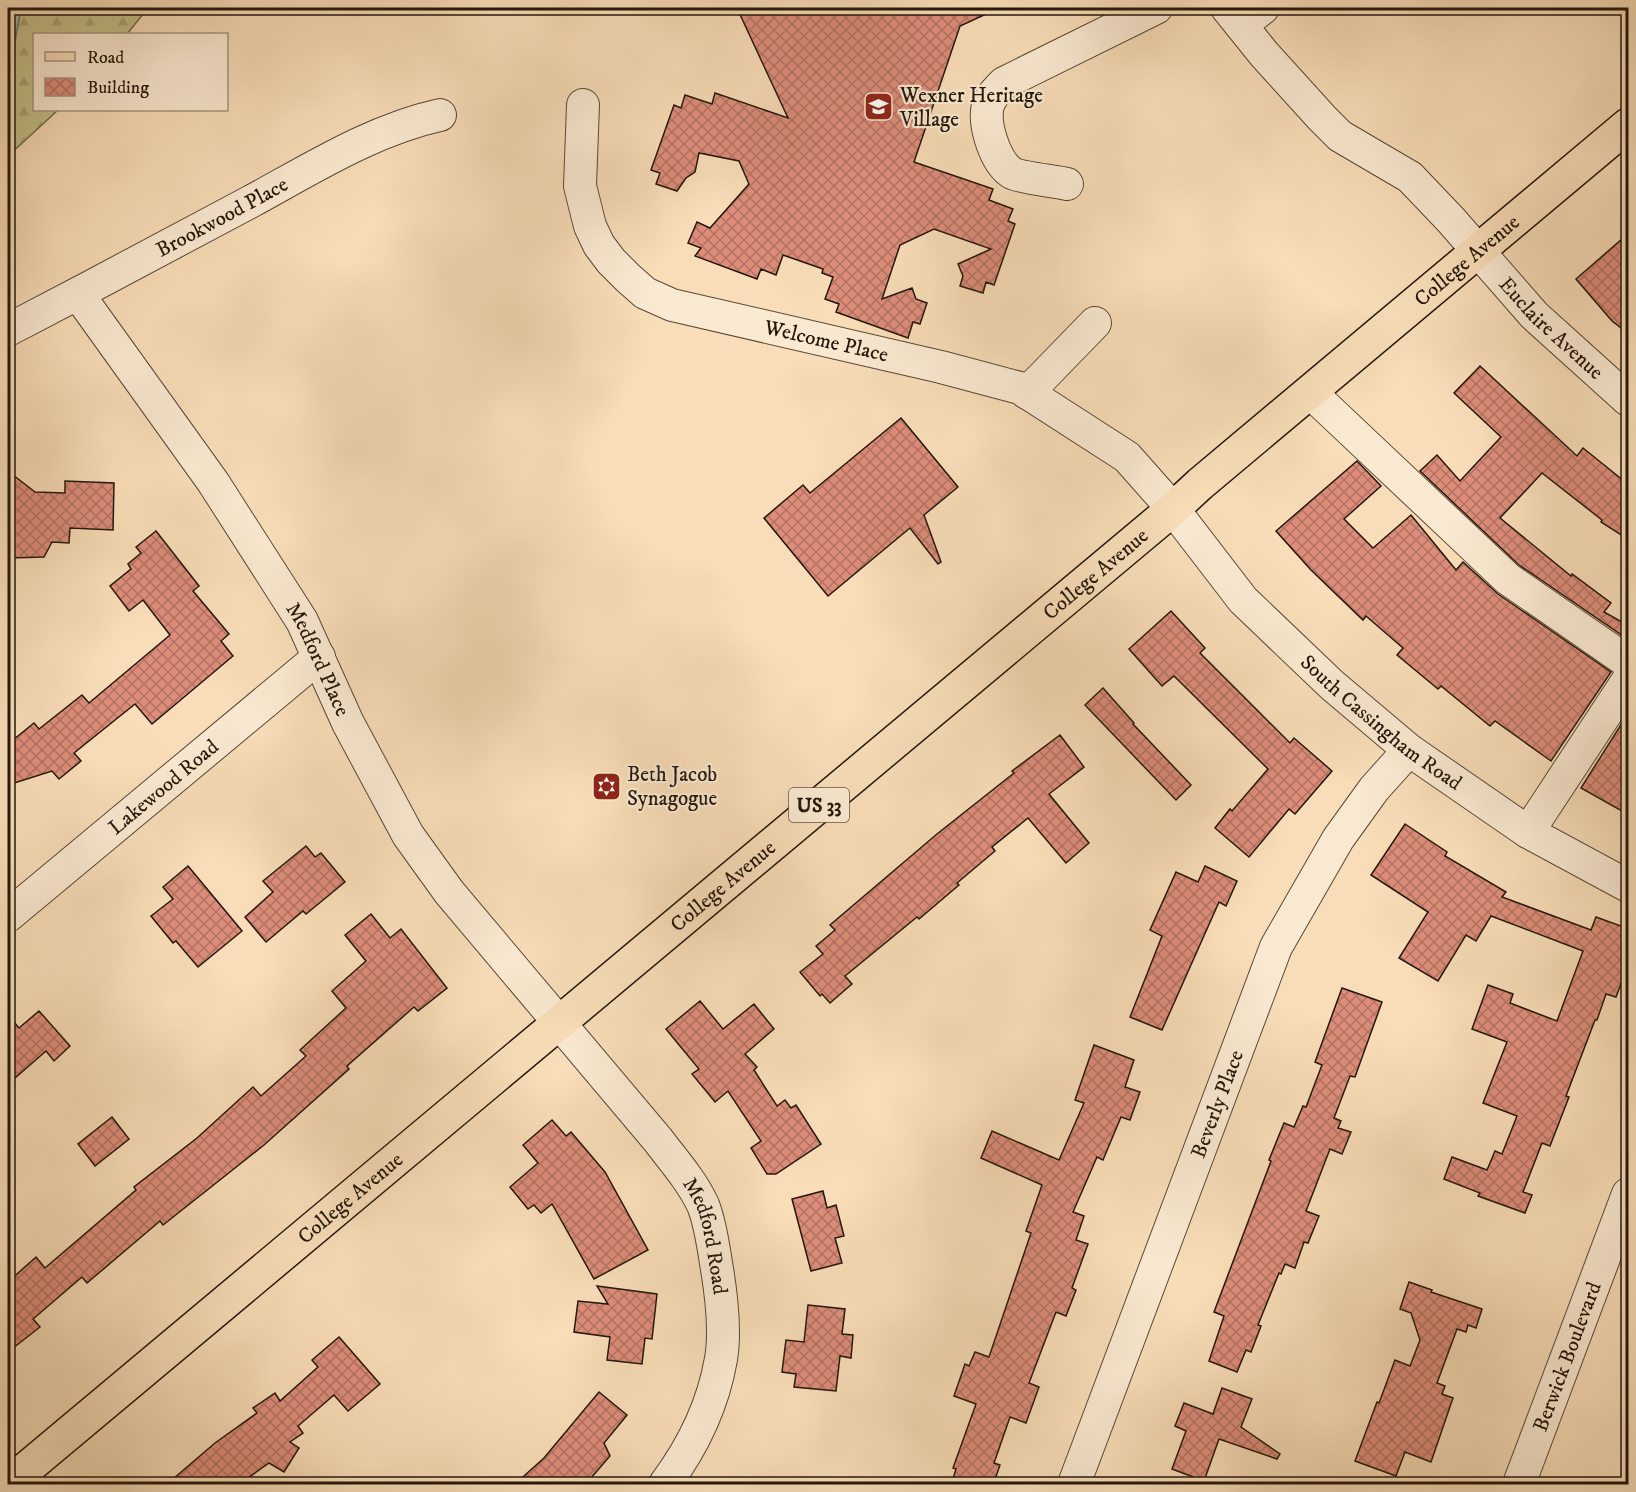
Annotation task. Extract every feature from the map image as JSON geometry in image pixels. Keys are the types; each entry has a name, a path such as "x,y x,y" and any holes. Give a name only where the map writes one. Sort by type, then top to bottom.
{"main road":[{"name":"College Avenue","path":"8,1485 1629,125"}],"street":[{"path":"1067,184 1012,173 997,157 989,136 988,107 994,93 1004,83 1156,8"},
{"name":"Euclaire Avenue","path":"1244,13 1264,54 1322,118 1340,136 1410,177 1534,315 1629,400"},
{"name":"Welcome Place","path":"583,105 580,186 590,226 599,245 611,261 645,293 672,305 941,367 1020,388 1127,457 1173,509"},
{"name":"Brookwood Place","path":"8,330 336,155 410,122 440,116"},
{"name":"Medford Place","path":"78,294 213,482 302,621 348,723 408,835 449,892 558,1023"},
{"path":"1027,393 1095,323"},
{"path":"1310,392 1508,579 1629,662"},
{"name":"South Cassingham Road","path":"1173,509 1243,600 1332,685 1408,750 1528,832 1629,886"},
{"name":"Lakewood Road","path":"8,916 319,657"},
{"path":"1528,832 1629,680"},
{"name":"Beverly Place","path":"1074,1485 1276,947 1338,839 1374,789 1408,750"},
{"name":"Medford Road","path":"558,1023 682,1171 703,1205 713,1242 722,1318 721,1358 711,1396 698,1429 683,1460 666,1485"},
{"name":"Berwick Boulevard","path":"1519,1485 1629,1194"}],"green space":[{"path":"21,8 148,8 128,33 33,33 33,111 57,111 8,156 8,70"}],"water":[{"path":"8,8 21,8 8,70"}],"building":[{"path":"737,8 999,8 960,26 914,162 993,189 989,200 1013,209 1008,221 1015,224 994,285 986,282 983,293 960,286 963,276 958,264 991,249 934,229 900,245 882,299 912,288 916,299 927,303 920,324 913,322 908,338 836,312 839,304 825,299 833,277 822,273 823,269 783,255 776,275 761,269 757,279 695,256 701,248 688,243 697,222 710,228 749,184 739,161 699,153 695,172 686,178 677,191 656,184 660,173 651,170 674,105 681,108 685,95 712,104 715,93 788,118"},
{"path":"1629,233 1629,334 1612,321 1576,279"},
{"path":"1480,366 1577,456 1583,448 1629,485 1629,540 1601,522 1602,520 1542,473 1500,518 1571,576 1572,574 1611,603 1604,612 1629,626 1629,640 1519,565 1420,471 1437,455 1460,481 1501,437 1454,393"},
{"path":"901,418 958,487 924,515 941,562 938,564 910,528 828,596 764,518 803,485 810,493"},
{"path":"1357,461 1381,486 1344,519 1373,548 1411,515 1456,570 1463,562 1498,594 1611,672 1551,761 1495,721 1490,726 1441,686 1438,689 1397,655 1403,648 1366,616 1363,620 1311,570 1276,531"},
{"path":"8,471 35,492 65,493 65,481 114,483 113,530 70,528 69,543 52,542 44,557 8,558"},
{"path":"156,531 199,586 193,591 229,634 221,641 233,656 152,724 135,704 74,753 81,761 59,779 52,771 8,785 8,744 34,723 39,729 82,695 89,703 170,635 143,600 129,611 110,586 131,569 128,564 141,553 136,547"},
{"path":"1171,611 1205,648 1200,653 1290,743 1294,738 1332,771 1295,814 1289,809 1249,857 1215,828 1268,769 1174,676 1162,686 1129,649"},
{"path":"1103,688 1133,724 1191,785 1176,800 1085,705"},
{"path":"1629,712 1629,815 1581,788"},
{"path":"1060,735 1084,767 1049,794 1089,843 1066,863 1028,818 992,847 995,851 957,883 959,885 845,976 852,984 830,1003 822,994 820,996 800,972 823,954 816,946 835,930 830,925 937,834 1014,773 1012,771"},
{"path":"1405,824 1447,852 1445,856 1506,892 1502,897 1591,930 1596,917 1629,929 1629,963 1616,997 1606,994 1566,1096 1569,1097 1550,1146 1542,1143 1523,1192 1532,1195 1525,1213 1478,1196 1480,1193 1444,1179 1452,1157 1487,1170 1495,1151 1502,1154 1517,1116 1483,1103 1507,1042 1472,1029 1488,985 1513,994 1510,1003 1557,1021 1583,951 1491,916 1476,941 1466,935 1438,981 1399,958 1428,912 1371,875"},
{"path":"306,846 315,857 321,853 345,882 306,914 303,911 266,942 245,917 273,892 263,881"},
{"path":"188,866 242,931 198,967 176,941 173,943 151,916 173,899 163,887"},
{"path":"1205,866 1237,881 1226,906 1219,902 1162,1030 1130,1017 1162,936 1150,930 1176,872 1198,882"},
{"path":"371,914 390,938 401,929 447,988 418,1011 414,1007 347,1066 349,1069 264,1145 163,1225 160,1221 87,1283 82,1277 33,1319 40,1327 8,1352 8,1282 36,1257 45,1268 136,1190 134,1187 197,1138 253,1087 261,1096 306,1056 300,1050 346,1008 332,991 366,961 345,935"},
{"path":"1342,988 1382,1002 1355,1077 1350,1076 1334,1118 1341,1121 1338,1128 1351,1132 1342,1154 1330,1149 1306,1211 1319,1216 1308,1243 1304,1242 1295,1268 1285,1264 1281,1274 1279,1273 1258,1325 1261,1326 1251,1352 1246,1350 1237,1372 1209,1361 1224,1316 1214,1312 1284,1123 1294,1127 1303,1106 1306,1107 1322,1065 1315,1062"},
{"path":"700,1001 723,1029 754,1004 774,1029 745,1054 757,1067 754,1070 777,1106 785,1100 791,1108 796,1105 821,1144 776,1174 767,1174 751,1148 761,1141 728,1091 715,1102 692,1074 699,1069 666,1029"},
{"path":"39,1011 70,1046 54,1061 46,1051 8,1084 8,1015 19,1028"},
{"path":"1094,1045 1134,1060 1125,1087 1140,1092 1130,1120 1121,1117 1103,1160 1097,1157 1073,1212 1084,1216 1076,1240 1088,1244 1072,1288 1076,1290 1066,1316 1056,1312 1029,1383 1039,1387 1026,1423 1010,1417 994,1463 1000,1465 993,1485 951,1485 956,1469 953,1468 976,1404 954,1396 965,1364 969,1366 975,1352 989,1357 1031,1233 1026,1231 1042,1185 981,1158 992,1131 1059,1160 1084,1103 1075,1100"},
{"path":"112,1117 129,1139 95,1166 78,1144"},
{"path":"552,1120 566,1136 571,1132 605,1172 648,1250 594,1279 552,1204 541,1213 534,1205 528,1209 510,1187 538,1163 523,1145"},
{"path":"823,1191 827,1208 836,1205 844,1236 835,1238 842,1263 811,1271 792,1199"},
{"path":"1409,1282 1482,1309 1476,1328 1468,1325 1466,1332 1457,1329 1437,1383 1445,1386 1442,1394 1453,1398 1431,1462 1405,1452 1396,1476 1355,1461 1395,1360 1410,1366 1420,1340 1411,1313 1400,1309"},
{"path":"597,1286 657,1294 652,1339 645,1338 642,1364 607,1360 610,1337 574,1332 578,1301 608,1304"},
{"path":"808,1305 845,1309 842,1334 853,1335 851,1358 840,1356 836,1391 794,1387 796,1374 782,1372 786,1340 804,1342"},
{"path":"339,1337 380,1384 348,1411 334,1395 298,1426 303,1433 290,1442 299,1448 284,1472 269,1463 238,1485 166,1485 215,1443 257,1413 253,1408 275,1393 280,1401 318,1367 312,1360"},
{"path":"1222,1388 1252,1399 1241,1427 1280,1454 1277,1459 1219,1439 1204,1481 1172,1469 1186,1431 1175,1426 1184,1403 1213,1414"},
{"path":"599,1392 627,1415 604,1443 610,1456 585,1485 514,1485 544,1458"}],"place":[{"name":"Wexner Heritage Village","path":"879,107"},
{"name":"Beth Jacob Synagogue","path":"606,786"}]}
